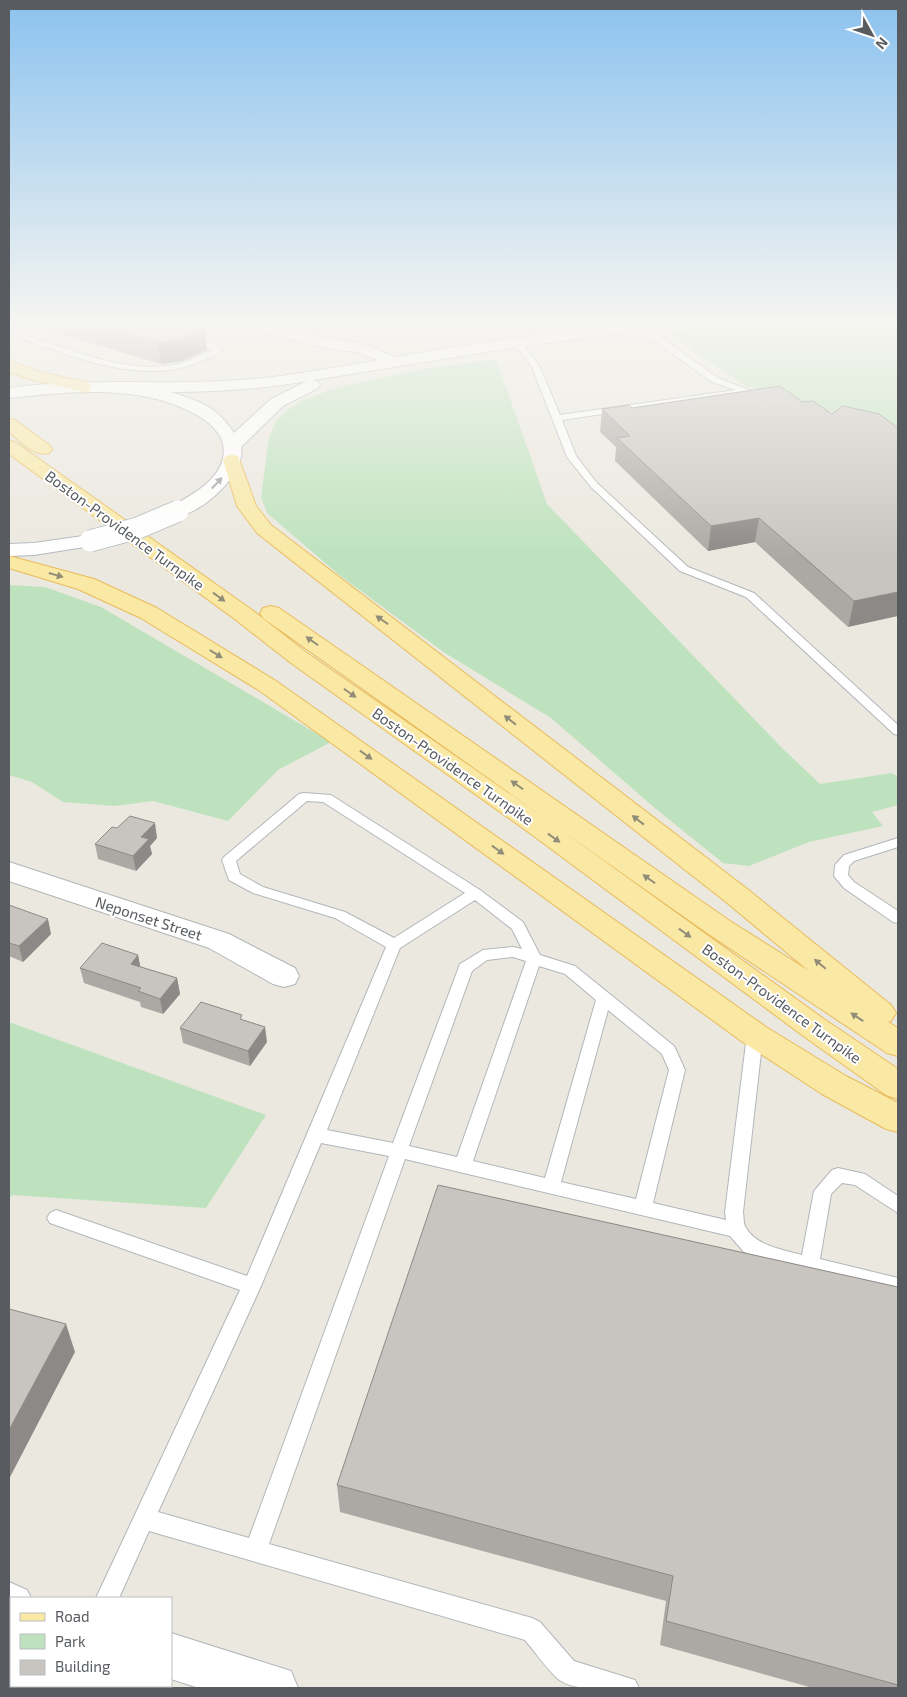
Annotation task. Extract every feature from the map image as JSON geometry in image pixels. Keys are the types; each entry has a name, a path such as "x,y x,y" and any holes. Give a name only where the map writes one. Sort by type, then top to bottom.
{"main road":[{"path":"177,400 203,411 216,419 228,432 244,503 254,520 264,529 736,895 898,1029"},
{"path":"9,550 43,548 90,540 138,528 178,511 214,487 226,472 233,453 266,409 277,400"},
{"name":"Boston-Providence Turnpike","path":"9,424 169,541 720,928 898,1044"},
{"name":"Boston-Providence Turnpike","path":"9,446 237,610 299,658 540,828 813,1027 898,1086"},
{"path":"9,562 86,584 149,612 268,686 755,1035 834,1085 898,1119"},
{"name":"Neponset Street","path":"9,871 219,941 284,976"},
{"path":"172,1656 263,1687"}],"lane":[{"path":"550,400 572,457 594,485 684,568 711,581 750,595 898,731"},
{"path":"557,418 681,400"},
{"path":"394,945 340,915 258,890 234,877 229,860 304,797 326,798 475,893 518,926 534,959 463,1166"},
{"path":"898,842 849,858 842,865 841,876 849,885 898,918"},
{"path":"107,1597 252,1286 394,945 475,893"},
{"path":"255,1551 465,968 483,955 513,952 570,970 668,1050 677,1070 644,1208"},
{"path":"551,1187 604,998"},
{"path":"736,1230 734,1212 755,1035"},
{"path":"316,1135 400,1151 736,1230 751,1246 777,1257 898,1286"},
{"path":"810,1264 823,1191 838,1175 859,1179 898,1205"},
{"path":"56,1218 252,1286"},
{"path":"144,1520 532,1630 567,1671 627,1688"}],"green space":[{"path":"303,400 510,400 547,504 781,747 820,784 892,773 898,777 898,805 872,812 883,826 809,842 749,866 723,863 656,809 551,718 445,653 338,574 267,513 261,497 269,438 276,421 286,411"},
{"path":"794,400 898,400 898,431"},
{"path":"9,585 45,587 101,607 331,742 278,770 228,821 153,801 114,806 63,802 32,782 9,775"},
{"path":"9,1022 266,1115 206,1208 13,1195 9,1198"}],"building":[{"path":"685,400 800,400 802,402 813,401 832,414 843,406 879,414 898,428 898,592 854,601 759,518 711,526 617,438 630,436 602,409 629,405 632,408"},
{"path":"130,816 155,823 141,837 149,839 133,856 95,844 112,827 117,828"},
{"path":"9,905 48,919 19,946 9,943"},
{"path":"102,943 138,955 131,964 177,978 160,999 138,991 141,988 80,968"},
{"path":"201,1002 242,1015 240,1019 265,1027 248,1051 180,1028"},
{"path":"438,1185 898,1287 898,1685 666,1621 673,1576 337,1485"},
{"path":"9,1309 66,1324 9,1430"}]}
